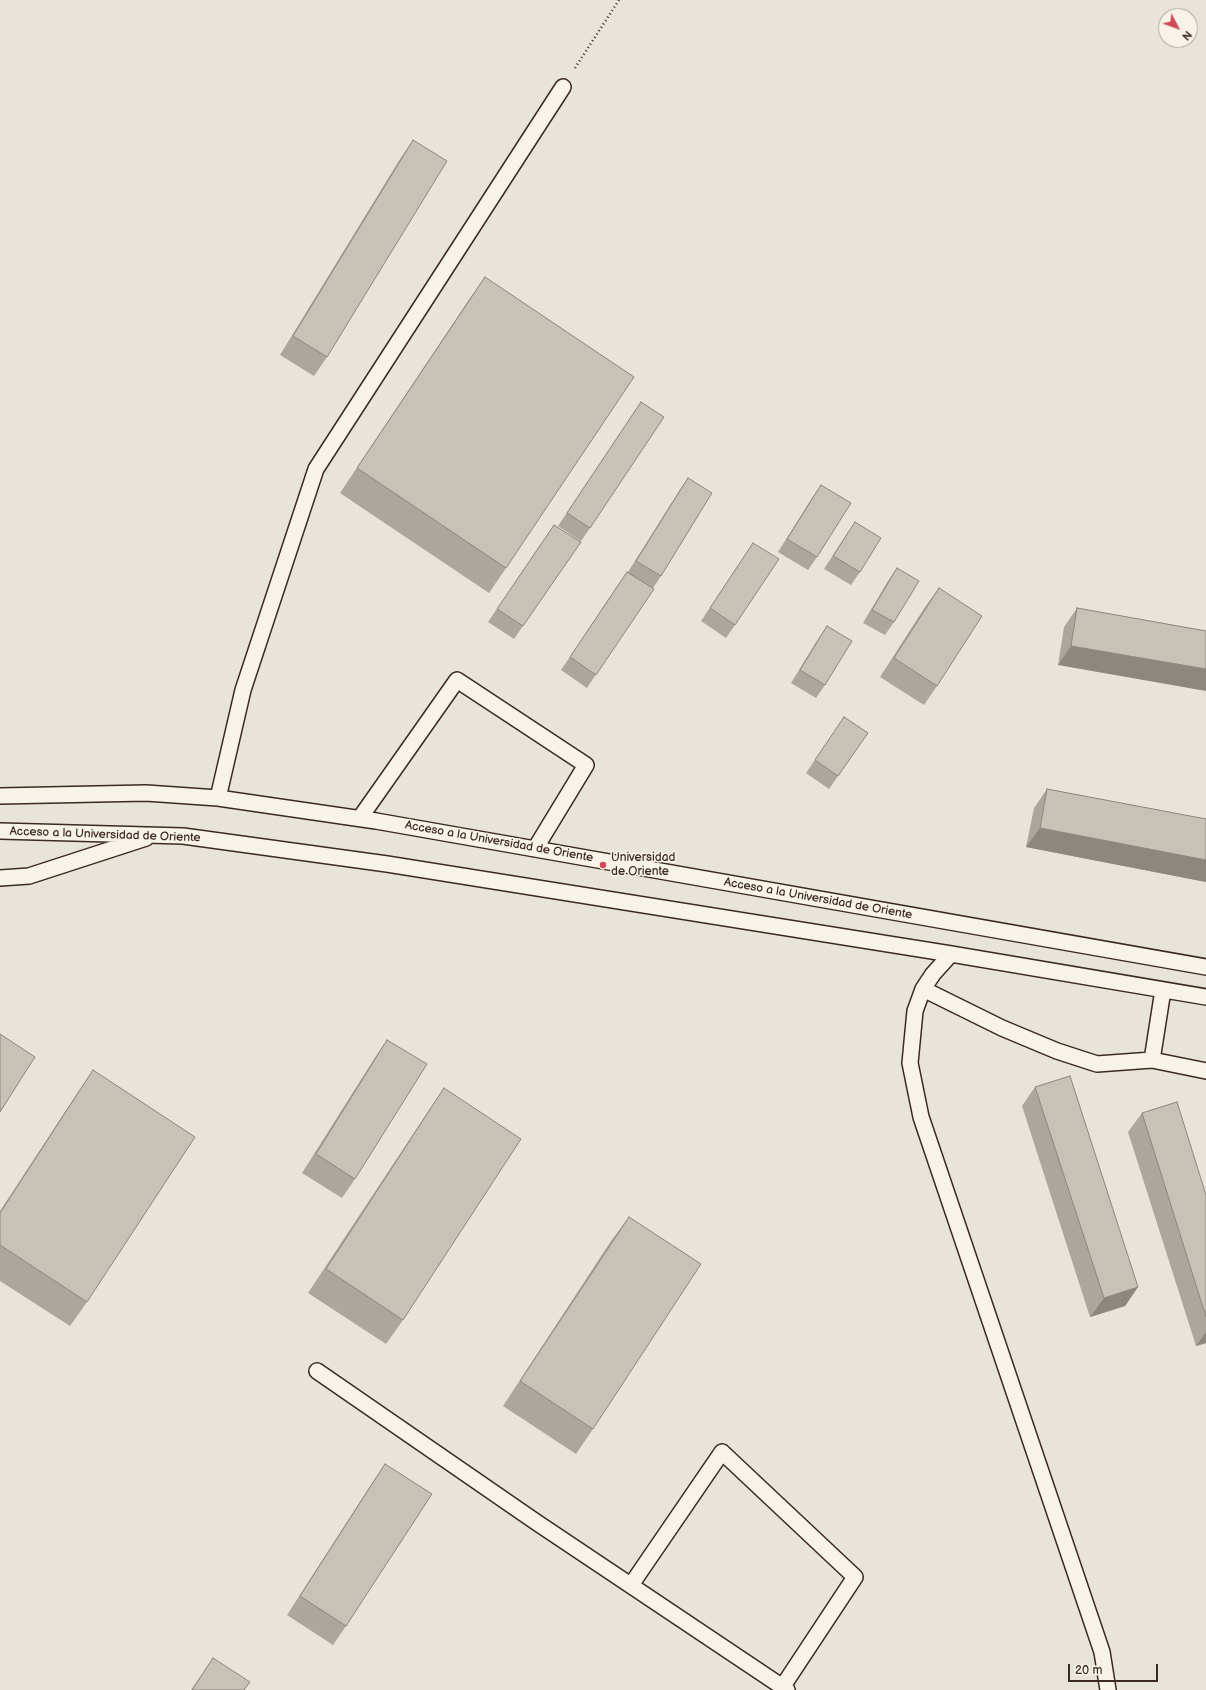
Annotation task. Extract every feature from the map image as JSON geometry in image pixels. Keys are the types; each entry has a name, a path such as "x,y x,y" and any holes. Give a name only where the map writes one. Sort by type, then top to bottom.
{"lane":[{"path":"218,798 243,690 316,469 563,87"},
{"path":"360,818 457,680 586,764 535,849"},
{"name":"Acceso a la Universidad de Oriente","path":"0,796 146,793 218,798 360,818 1206,967"},
{"name":"Acceso a la Universidad de Oriente","path":"0,830 183,836 387,864 951,954 1206,997"},
{"path":"0,878 29,876 156,835"},
{"path":"951,954 933,974 923,989 915,1011 910,1063 920,1117 1102,1652 1108,1690"},
{"path":"923,989 1002,1028 1056,1051 1097,1064 1152,1060 1206,1071"},
{"path":"1152,1060 1163,990"},
{"path":"317,1371 536,1522 785,1688 855,1576 722,1452 631,1585"}],"path":[{"path":"563,87 619,0"}],"shaded area":[{"name":"Universidad de Oriente","path":"0,0 1206,0 1206,1690 0,1690"}],"building":[{"path":"413,140 447,161 327,357 293,336"},
{"path":"485,277 634,377 506,568 357,468"},
{"path":"641,402 664,417 590,528 567,513"},
{"path":"688,478 712,493 661,576 636,561"},
{"path":"821,485 851,503 817,557 787,539"},
{"path":"855,522 881,538 860,572 833,556"},
{"path":"554,525 581,542 523,626 497,609"},
{"path":"753,543 779,559 735,625 710,608"},
{"path":"897,568 919,581 894,622 872,610"},
{"path":"627,572 654,589 596,675 570,657"},
{"path":"939,588 982,616 937,686 894,658"},
{"path":"1077,608 1206,631 1206,669 1071,646"},
{"path":"827,626 852,641 825,685 800,670"},
{"path":"844,717 868,733 838,776 815,760"},
{"path":"1047,789 1206,819 1206,860 1040,828"},
{"path":"0,1034 35,1057 0,1112"},
{"path":"387,1040 427,1064 355,1179 316,1154"},
{"path":"93,1070 195,1137 87,1302 0,1245 0,1213"},
{"path":"1070,1076 1138,1287 1104,1298 1035,1087"},
{"path":"444,1088 521,1139 403,1320 326,1269"},
{"path":"1177,1102 1206,1195 1206,1317 1142,1113"},
{"path":"629,1217 701,1264 593,1429 520,1381"},
{"path":"385,1464 432,1494 346,1626 300,1596"},
{"path":"213,1658 250,1682 244,1690 192,1690"}],"place":[{"name":"Universidad de Oriente","path":"603,865"}]}
